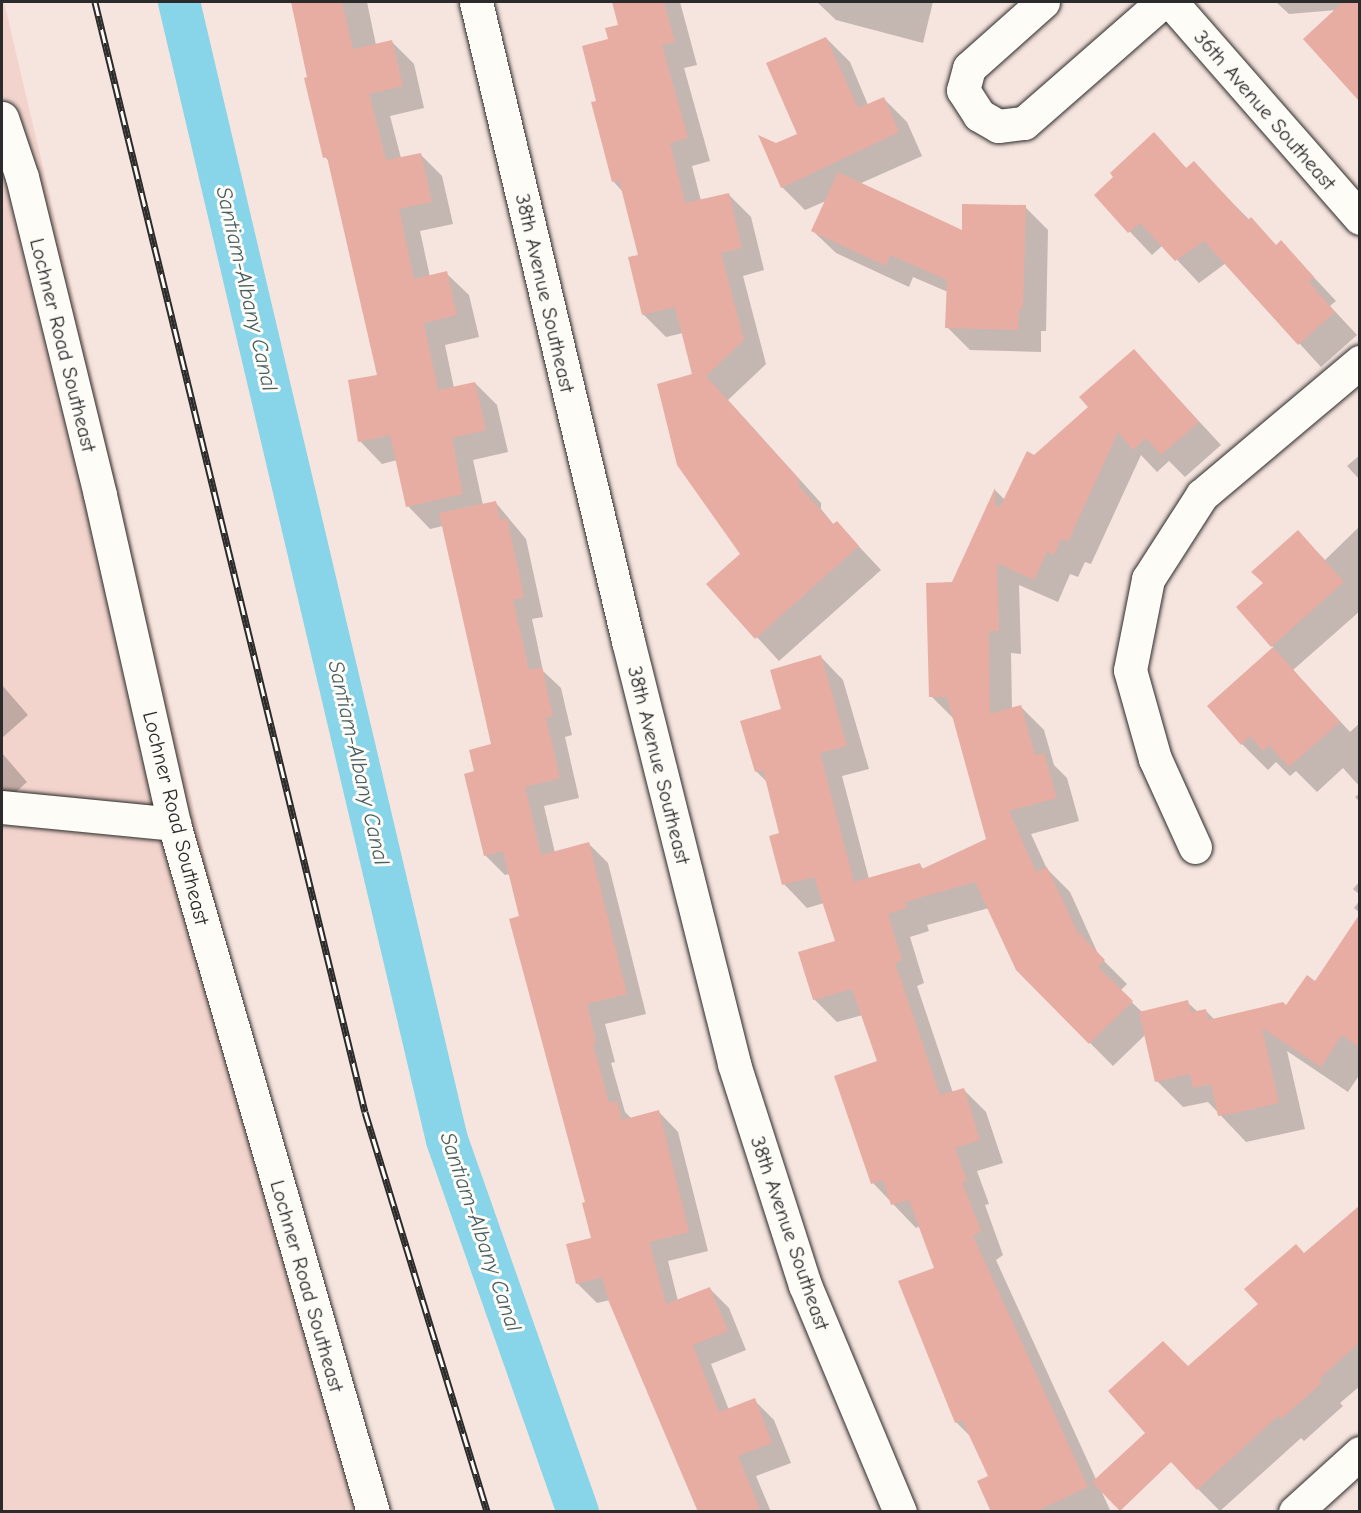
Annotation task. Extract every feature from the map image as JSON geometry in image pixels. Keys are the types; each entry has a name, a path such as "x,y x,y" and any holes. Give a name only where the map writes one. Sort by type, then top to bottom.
{"street":[{"name":"38th Avenue Southeast","path":"476,2 625,629 734,1064 805,1285 900,1512"},
{"path":"1043,2 969,68 963,90 979,115 998,126 1024,123 1162,2"},
{"name":"36th Avenue Southeast","path":"1171,2 1359,218"},
{"name":"Lochner Road Southeast","path":"2,118 22,177 100,495 174,824 373,1512"},
{"path":"1195,847 1155,759 1130,670 1148,579 1202,495 1359,362"},
{"path":"2,807 174,824"},
{"path":"1295,1512 1359,1453"}],"shaded area":[{"path":"2,2 4,2 359,1511 2,1512"}],"building":[{"path":"291,2 342,2 353,49 392,40 403,86 369,94 386,160 421,153 432,202 399,209 414,279 447,271 457,315 424,323 438,390 475,382 486,430 452,438 463,494 406,507 390,435 358,442 348,380 377,375 327,157 323,158 304,78 307,77"},
{"path":"612,2 664,2 675,42 662,45 688,138 670,143 685,203 729,193 742,248 721,253 744,340 706,376 799,479 798,485 833,524 837,521 859,546 755,639 706,584 740,554 677,465 657,384 692,374 675,307 642,315 628,257 638,255 619,180 612,182 591,102 596,101 582,46 608,39 605,28 618,25"},
{"path":"1343,2 1359,2 1359,101 1303,39"},
{"path":"826,37 858,108 884,97 899,132 781,188 758,135 776,143 797,134 766,63"},
{"path":"1154,132 1186,168 1194,161 1248,220 1251,217 1276,245 1281,240 1314,277 1309,282 1335,312 1298,345 1204,241 1175,261 1140,223 1128,233 1094,195 1113,177 1110,173"},
{"path":"838,172 962,230 962,204 1026,205 1023,309 1019,309 1018,330 945,328 947,280 890,255 886,266 811,231"},
{"path":"1134,349 1199,422 1161,455 1146,438 1133,450 1118,432 1068,542 1061,539 1054,555 1047,552 1034,580 997,563 999,631 989,631 990,714 1021,705 1035,755 1044,753 1057,798 1009,811 1036,872 1047,867 1077,931 1105,960 1098,967 1133,1001 1089,1044 1016,970 975,882 905,902 907,908 888,914 902,960 895,963 940,1095 964,1088 980,1140 955,1148 967,1181 962,1182 981,1231 973,1236 1088,1487 1035,1512 991,1512 977,1481 988,1476 962,1420 955,1423 898,1281 934,1268 909,1200 891,1205 883,1180 871,1184 834,1076 877,1061 852,989 813,1000 798,952 835,941 814,877 782,885 769,836 779,833 763,770 755,772 740,721 781,709 770,670 821,655 847,746 820,753 854,882 920,863 922,869 986,839 947,697 929,697 926,583 952,582 995,488 995,505 1000,507 1027,451 1034,455 1088,407 1079,397"},
{"path":"496,501 500,520 507,518 524,597 513,600 529,670 542,667 553,716 546,718 560,778 525,787 541,855 589,842 627,994 587,1004 596,1043 593,1044 609,1103 617,1101 622,1120 659,1110 689,1232 649,1242 666,1304 710,1287 728,1331 693,1345 719,1412 755,1398 772,1443 738,1456 761,1512 698,1512 609,1302 602,1277 576,1284 566,1244 591,1238 582,1203 585,1202 509,919 519,916 503,851 484,856 464,774 474,771 469,750 491,744 439,513"},
{"path":"1298,530 1344,582 1271,647 1236,607 1263,583 1251,572"},
{"path":"1273,647 1340,722 1289,767 1269,745 1263,751 1250,736 1241,745 1207,706"},
{"path":"1359,915 1359,1047 1342,1035 1321,1067 1262,1028 1279,1103 1230,1114 1218,1116 1211,1084 1193,1088 1190,1074 1155,1082 1139,1012 1188,1000 1191,1012 1206,1009 1208,1020 1283,1002 1286,1005 1307,975 1315,981"},
{"path":"1359,1206 1359,1343 1319,1379 1322,1383 1281,1419 1278,1416 1197,1490 1171,1462 1120,1511 1092,1482 1145,1433 1108,1391 1163,1341 1188,1366 1258,1304 1244,1289 1296,1244 1304,1253"}],"waterway":[{"name":"Santiam-Albany Canal","path":"179,2 447,1140 578,1512"}],"railway":[{"path":"95,2 365,1112 487,1512"}]}
